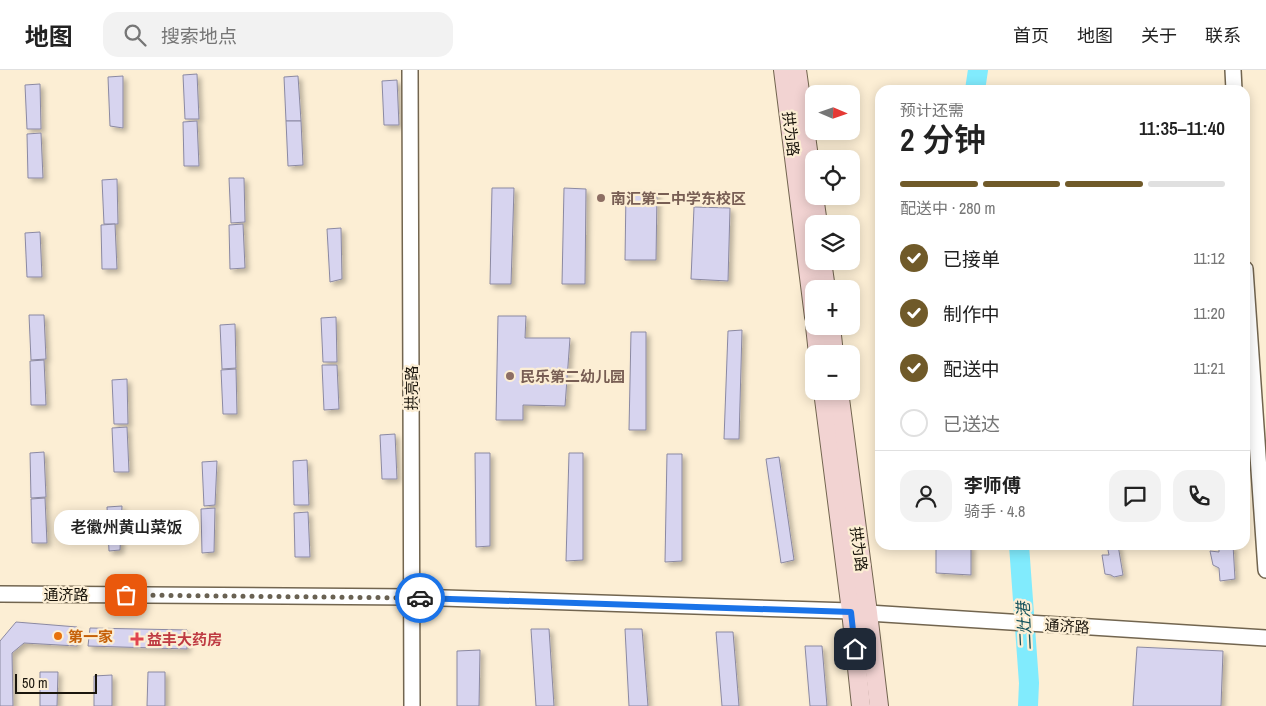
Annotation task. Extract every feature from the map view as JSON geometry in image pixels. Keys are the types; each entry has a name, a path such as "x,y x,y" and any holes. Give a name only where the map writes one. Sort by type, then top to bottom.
{"main road":[{"name":"拱为路","path":"783,70 809,280"},
{"name":"拱为路","path":"797,70 808,150"},
{"name":"拱为路","path":"825,400 860,612 879,706"},
{"name":"拱为路","path":"840,400 860,612 861,706"}],"street":[{"name":"拱亮路","path":"410,70 412,706"},
{"path":"1233,70 1234,85"},
{"path":"1250,341 1266,570"},
{"name":"通济路","path":"0,594 412,597 860,612 1266,638"}],"building":[{"path":"197,74 199,119 185,119 183,75"},
{"path":"123,76 123,128 110,126 108,77"},
{"path":"298,76 301,121 286,121 284,77"},
{"path":"397,80 399,125 384,125 382,81"},
{"path":"40,84 41,129 27,129 25,85"},
{"path":"197,121 199,166 184,166 183,122"},
{"path":"286,121 301,121 303,165 288,166"},
{"path":"41,133 43,178 28,178 27,134"},
{"path":"229,178 244,178 245,222 231,223"},
{"path":"117,179 118,224 104,224 102,180"},
{"path":"492,188 514,188 511,284 490,284"},
{"path":"564,188 586,189 585,284 562,284"},
{"path":"626,191 657,192 656,260 625,260"},
{"path":"694,207 730,208 728,281 691,279"},
{"path":"115,224 117,269 102,269 101,225"},
{"path":"243,224 245,268 230,269 229,225"},
{"path":"341,228 342,279 330,282 327,229"},
{"path":"40,232 42,277 27,277 25,233"},
{"path":"29,315 44,315 46,359 31,360"},
{"path":"498,316 526,316 525,338 570,338 565,406 523,405 523,420 496,420"},
{"path":"336,317 337,362 323,362 321,318"},
{"path":"235,324 236,368 222,369 220,325"},
{"path":"742,330 739,439 724,439 728,331"},
{"path":"631,332 646,332 646,430 629,430"},
{"path":"44,360 46,405 31,405 30,361"},
{"path":"322,365 337,365 339,409 324,410"},
{"path":"236,369 237,414 223,414 221,370"},
{"path":"127,379 128,424 114,424 112,380"},
{"path":"127,427 129,472 114,472 112,428"},
{"path":"395,434 397,479 382,479 380,435"},
{"path":"44,452 46,497 31,498 30,453"},
{"path":"475,453 490,453 490,546 476,547"},
{"path":"569,453 583,453 583,560 566,561"},
{"path":"667,454 682,454 682,561 665,562"},
{"path":"779,457 794,560 781,563 766,459"},
{"path":"307,460 309,505 294,505 293,461"},
{"path":"217,461 215,505 204,506 202,462"},
{"path":"45,498 47,543 32,543 31,499"},
{"path":"122,506 120,550 109,551 107,507"},
{"path":"215,508 214,552 202,553 201,509"},
{"path":"308,512 310,557 295,557 294,513"},
{"path":"936,550 971,550 971,575 936,573"},
{"path":"1108,550 1119,550 1123,575 1114,577 1105,574 1102,555 1109,555"},
{"path":"1219,550 1233,550 1235,579 1220,581 1219,568 1213,565 1210,551 1219,552"},
{"path":"16,622 77,627 77,646 24,643 12,653 13,706 0,706 0,641"},
{"path":"90,628 187,630 187,649 88,646"},
{"path":"531,629 549,629 554,706 536,706"},
{"path":"625,629 642,629 648,706 629,706"},
{"path":"716,632 733,632 739,706 722,706"},
{"path":"805,646 822,646 827,706 810,706"},
{"path":"1137,647 1223,651 1221,706 1133,706"},
{"path":"480,650 479,706 457,706 457,651"},
{"path":"40,672 58,672 57,706 40,706"},
{"path":"148,672 165,672 165,706 147,706"},
{"path":"112,675 112,706 94,706 94,676"}],"waterway":[{"name":"二灶港","path":"976,85 978,70"},
{"name":"二灶港","path":"1019,550 1029,683 1028,706"}],"way so far":[{"path":"126,595 420,598"}],"place":[{"name":"南汇第二中学东校区","path":"601,198"},
{"name":"民乐第二幼儿园","path":"510,376"},
{"name":"老徽州黄山菜饭","path":"126,595"},
{"name":"第一家","path":"58,636"},
{"name":"益丰大药房","path":"137,639"}],"route":[{"path":"420,598 851,612 855,649"}]}
